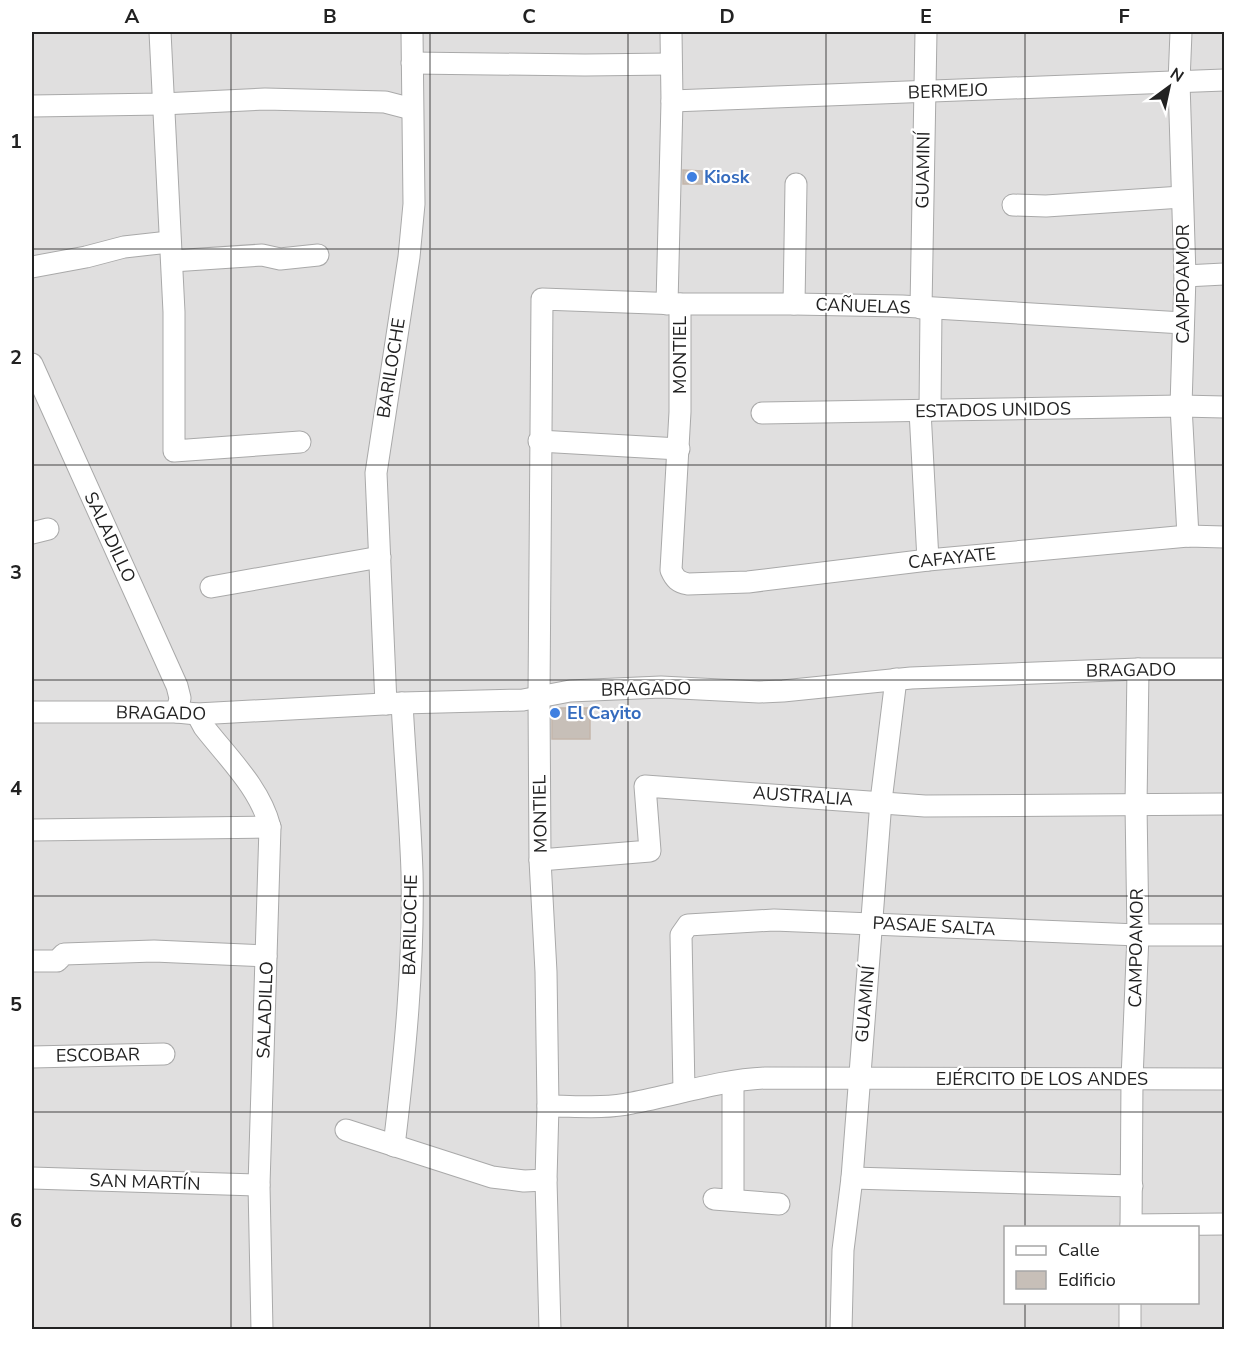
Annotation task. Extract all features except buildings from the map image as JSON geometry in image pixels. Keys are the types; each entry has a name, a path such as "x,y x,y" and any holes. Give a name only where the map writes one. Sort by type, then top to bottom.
{"street":[{"path":"160,32 171,251 174,451 300,442"},
{"name":"BARILOCHE","path":"394,1146 409,1005 412,872 380,557 376,473 412,232 415,176 412,32"},
{"name":"MONTIEL","path":"671,32 674,304 679,449 671,570 680,582"},
{"name":"GUAMINÍ","path":"926,32 925,411 928,560"},
{"name":"CAMPOAMOR","path":"1181,32 1179,82 1185,276 1181,406 1188,536"},
{"path":"412,63 671,64"},
{"name":"BERMEJO","path":"672,101 1224,80"},
{"path":"32,106 162,104 266,99 385,102 412,109"},
{"path":"794,304 796,184"},
{"path":"1013,205 1046,206 1182,197"},
{"path":"32,267 124,247 262,255 280,259 318,255"},
{"path":"1185,276 1224,274"},
{"name":"MONTIEL","path":"542,299 539,441 540,860 546,972 548,1106 546,1180 550,1329"},
{"name":"CAÑUELAS","path":"542,299 674,304 794,304 1183,323"},
{"name":"SALADILLO","path":"32,364 177,686 187,713 204,727 258,795 266,810 270,827 259,1185 262,1329"},
{"name":"ESTADOS UNIDOS","path":"762,413 1224,407"},
{"path":"539,441 679,449"},
{"name":"CAFAYATE","path":"680,582 688,584 748,582 928,560 1188,536 1224,537"},
{"path":"212,587 380,557"},
{"name":"CAMPOAMOR","path":"1131,1226 1132,1079 1138,935 1136,806 1138,669"},
{"name":"BRAGADO","path":"32,712 187,713 523,700 570,691 661,687 759,692 896,679 1138,669 1224,669"},
{"name":"GUAMINÍ","path":"841,1329 843,1250 852,1178 881,801 896,679"},
{"name":"AUSTRALIA","path":"540,860 650,851 645,786 881,801 925,806 1224,804"},
{"path":"32,830 270,827"},
{"name":"PASAJE SALTA","path":"684,1090 681,935 688,925 774,920 1138,935 1224,935"},
{"path":"32,961 57,961 64,954 131,952 266,956"},
{"name":"ESCOBAR","path":"32,1057 164,1054"},
{"name":"EJÉRCITO DE LOS ANDES","path":"548,1106 630,1104 684,1090 765,1078 1224,1079"},
{"path":"733,1082 724,1200 779,1204"},
{"path":"346,1130 492,1177 524,1181 546,1180"},
{"path":"852,1178 1132,1185"},
{"name":"SAN MARTÍN","path":"32,1179 259,1185"},
{"path":"1131,1226 1224,1224"},
{"path":"1130,1304 1130,1329"}],"shaded area":[{"path":"32,32 1224,32 1224,1329 32,1329"}],"place":[{"name":"Kiosk","path":"692,177"},
{"name":"El Cayito","path":"555,713"}]}
